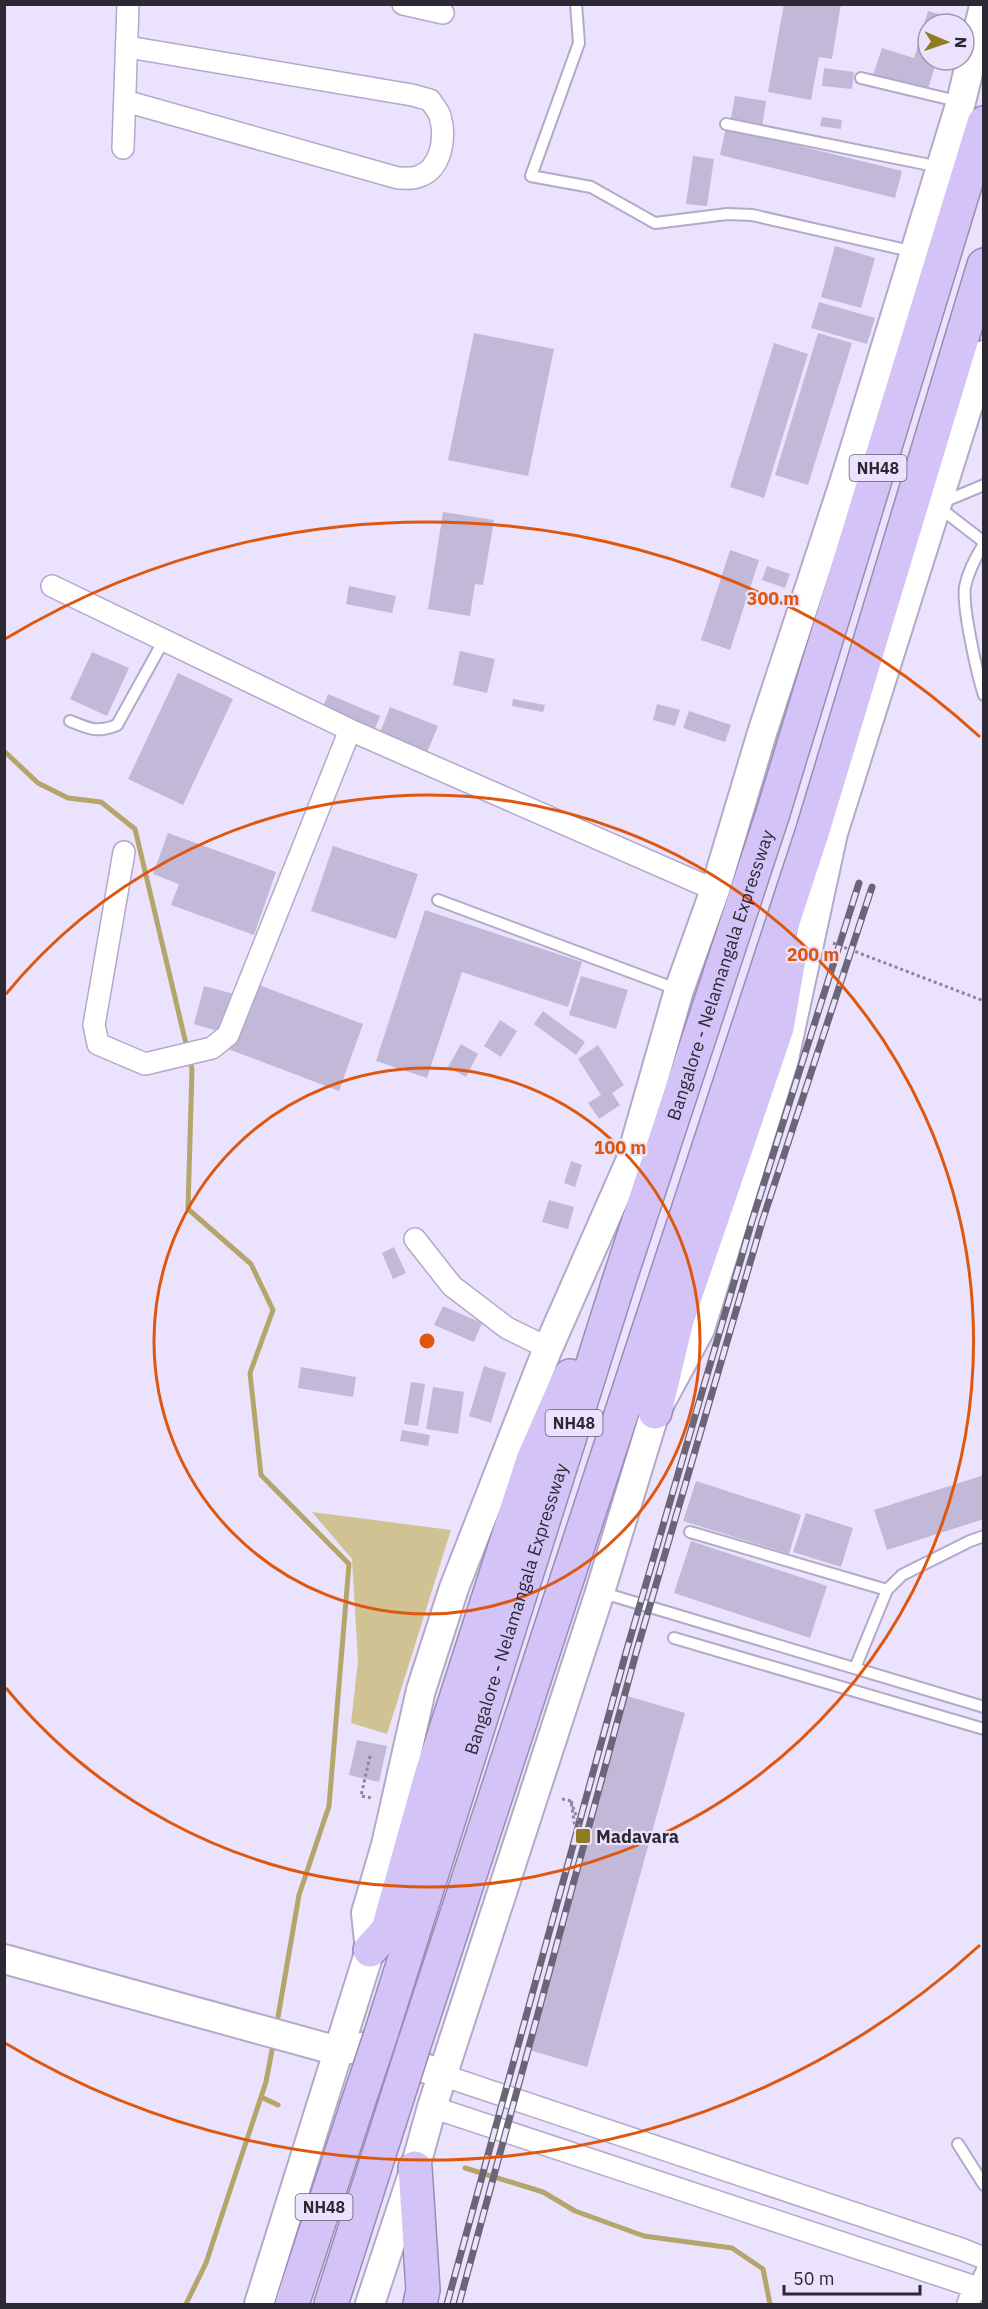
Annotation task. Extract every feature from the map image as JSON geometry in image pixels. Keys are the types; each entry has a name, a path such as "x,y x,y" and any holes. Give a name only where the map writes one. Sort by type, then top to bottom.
{"highway":[{"name":"Bangalore - Nelamangala Expressway","path":"292,2304 381,2034 619,1281 773,813 972,112"},
{"name":"NH48","path":"331,2304 813,830 984,265"},
{"path":"655,1412 677,1320 777,1028 813,830"},
{"path":"370,1950 388,1930 431,1776 533,1460 568,1380 619,1281"},
{"path":"415,2168 423,2290 420,2304"}],"street":[{"path":"123,148 128,4"},
{"path":"403,4 443,13"},
{"path":"259,2304 370,1950 366,1913 386,1845 421,1690 454,1588 548,1348 630,1162 679,990 715,890 940,167 972,112 983,10"},
{"path":"125,101 398,178 417,177 431,168 440,154 443,136 440,114 430,100 412,94 128,47"},
{"path":"370,2304 415,2168 442,2075 600,1592 655,1412 700,1329 784,1059 833,833 982,367"},
{"path":"52,586 350,730 715,890"},
{"path":"124,852 94,1025 98,1044 145,1064 212,1048 228,1035 350,730"},
{"path":"414,1239 452,1286 507,1328 548,1348"},
{"path":"4,1959 338,2051 362,2047 984,2258"},
{"path":"338,2051 352,2076 432,2107 975,2294"}],"lane":[{"path":"576,4 579,43 531,176 591,187 656,223 727,214 752,215 915,252"},
{"path":"861,78 972,112"},
{"path":"726,124 940,167"},
{"path":"984,485 936,505 984,543 973,561 964,589 979,680 984,694"},
{"path":"70,721 92,730 117,725 164,640"},
{"path":"438,900 679,990"},
{"path":"690,1532 888,1590"},
{"path":"855,1668 888,1590 902,1575 984,1536"},
{"path":"600,1592 984,1707"},
{"path":"674,1638 984,1729"},
{"path":"958,2144 984,2185"},
{"path":"975,2294 984,2265"}],"path":[{"path":"811,935 984,1000"},
{"path":"366,1773 370,1756"},
{"path":"562,1799 571,1801"},
{"path":"571,1801 574,1810 582,1836 576,1834 571,1801"}],"shaded area":[{"path":"312,1512 451,1530 387,1734 351,1723 358,1661 352,1559"}],"building":[{"path":"784,4 841,4 832,59 819,57 811,100 768,92"},
{"path":"882,48 914,58 916,51 916,72 933,72 927,92 873,75"},
{"path":"824,68 854,72 852,89 822,86"},
{"path":"735,96 766,101 762,128 730,123"},
{"path":"822,117 842,120 841,129 820,126"},
{"path":"726,128 902,171 895,198 720,155"},
{"path":"693,156 714,159 707,206 686,204"},
{"path":"835,246 875,258 861,308 821,297"},
{"path":"819,302 875,318 867,344 811,328"},
{"path":"474,333 554,349 528,476 448,460"},
{"path":"818,333 852,343 808,485 775,475"},
{"path":"774,343 808,354 764,498 730,487"},
{"path":"443,512 494,520 483,585 475,584 470,616 428,609"},
{"path":"730,550 759,560 730,650 701,640"},
{"path":"767,566 790,574 785,588 762,580"},
{"path":"349,586 396,596 392,613 346,604"},
{"path":"460,651 495,659 487,693 453,685"},
{"path":"92,652 129,668 107,716 70,699"},
{"path":"178,673 233,699 183,805 128,779"},
{"path":"328,694 380,716 373,734 321,712"},
{"path":"513,699 545,705 543,712 512,706"},
{"path":"657,704 680,710 675,726 653,720"},
{"path":"390,707 438,726 426,755 379,735"},
{"path":"689,711 731,725 725,742 683,728"},
{"path":"168,833 276,872 254,935 171,905 179,884 153,874"},
{"path":"333,846 418,874 396,939 311,911"},
{"path":"425,910 582,962 568,1007 462,972 427,1078 376,1061"},
{"path":"581,976 628,990 616,1029 569,1015"},
{"path":"253,983 363,1024 339,1091 228,1049"},
{"path":"204,986 234,994 224,1033 194,1024"},
{"path":"543,1011 585,1042 576,1055 534,1024"},
{"path":"500,1020 517,1031 501,1057 484,1046"},
{"path":"461,1044 478,1054 466,1077 448,1067"},
{"path":"598,1045 624,1085 612,1093 620,1105 599,1119 588,1103 601,1095 578,1059"},
{"path":"571,1161 582,1165 575,1187 564,1183"},
{"path":"549,1200 574,1207 568,1229 542,1222"},
{"path":"394,1247 406,1273 393,1279 382,1253"},
{"path":"443,1306 482,1323 474,1342 434,1325"},
{"path":"484,1366 506,1373 491,1423 469,1416"},
{"path":"301,1367 356,1377 353,1397 298,1388"},
{"path":"411,1382 425,1384 418,1426 404,1424"},
{"path":"433,1387 464,1392 458,1434 426,1429"},
{"path":"402,1430 430,1435 428,1446 400,1441"},
{"path":"984,1475 984,1519 887,1550 874,1510"},
{"path":"696,1481 801,1515 789,1554 683,1521"},
{"path":"806,1513 853,1528 841,1567 793,1552"},
{"path":"691,1541 827,1586 810,1638 674,1593"},
{"path":"624,1695 685,1713 587,2067 526,2049"},
{"path":"357,1740 387,1746 379,1782 349,1775"}],"waterway":[{"path":"4,751 38,783 68,798 101,802 135,829 187,1048"},
{"path":"189,1058 192,1069 188,1209 251,1264 273,1310 250,1373 261,1475 349,1564 329,1806 299,1895 278,2017"},
{"path":"186,2304 206,2263 266,2082 272,2050"},
{"path":"261,2097 278,2105"},
{"path":"465,2168 543,2192 575,2211 644,2236 732,2248 763,2269 770,2304"}],"railway":[{"path":"447,2304 627,1649 752,1221 859,883"},
{"path":"459,2304 636,1653 762,1222 872,887"}],"place":[{"name":"Madavara","path":"583,1836"}]}
